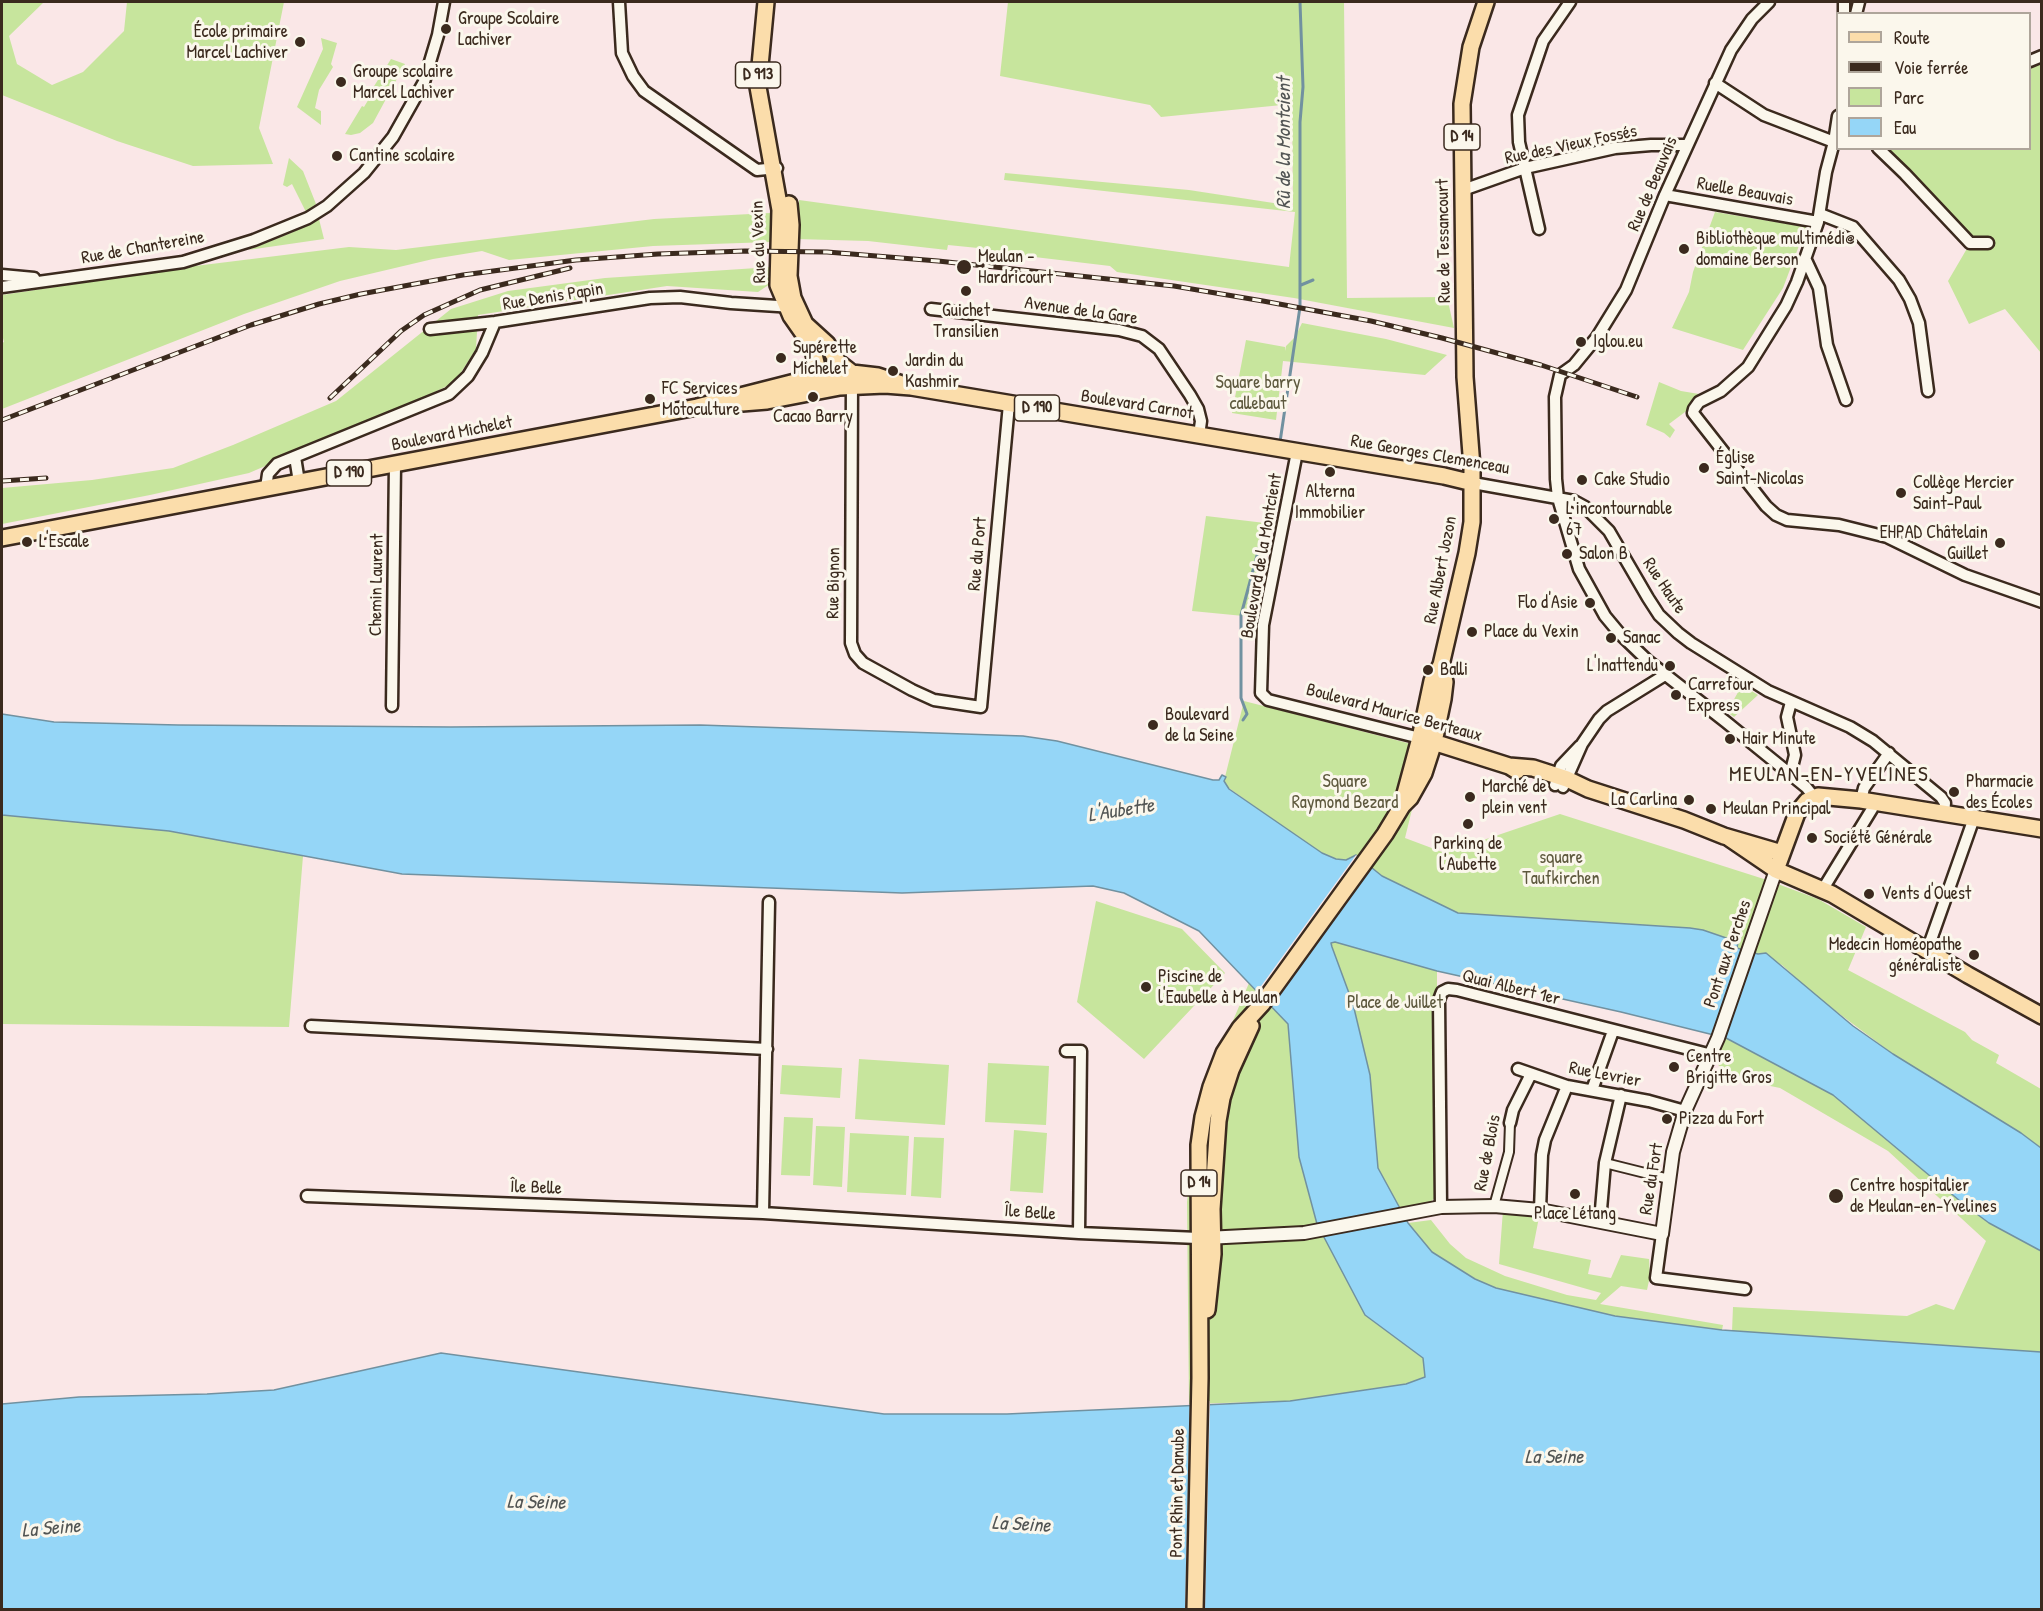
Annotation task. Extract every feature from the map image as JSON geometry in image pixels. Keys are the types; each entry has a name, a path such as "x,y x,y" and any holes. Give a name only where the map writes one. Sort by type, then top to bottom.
{"main road":[{"name":"Rue du Vexin","path":"766,2 758,87 776,169 781,215 778,285 812,346 833,377"},
{"name":"Rue de Tessancourt","path":"1473,483 1466,386 1462,104 1471,47 1486,2"},
{"name":"Rue du Vexin","path":"791,307 827,344 833,377"},
{"name":"Boulevard Carnot","path":"833,377 878,376 911,387 1292,451"},
{"name":"Boulevard Michelet","path":"2,538 697,407 767,400 833,377"},
{"name":"Rue Georges Clemenceau","path":"1292,451 1473,483"},
{"name":"Rue Albert Jozon","path":"1206,1238 1212,1209 1222,1098 1231,1070 1262,1004 1402,806 1410,798 1424,773 1427,740 1445,682 1441,665 1470,539 1473,483"},
{"name":"Boulevard Maurice Berteaux","path":"1427,740 1509,766 1531,768 1576,791 1588,789 1684,820 1730,838"},
{"path":"1777,866 1800,808 1815,797 1868,801 2042,829"},
{"path":"1730,838 1777,866"},
{"path":"1730,838 1760,859 1823,889 2042,1016"},
{"name":"Pont Rhin et Danube","path":"1195,1610 1200,1378 1213,1258 1206,1238"}],"street":[{"name":"Rue de Chantereine","path":"2,287 201,258 290,227 319,211 364,173 397,130 430,66 444,2"},
{"path":"619,2 622,53 644,92 753,168 776,169"},
{"path":"1539,229 1519,142 1518,115 1543,41 1570,2"},
{"name":"Rue de Beauvais","path":"1559,503 1554,397 1560,375 1574,365 1597,337 1626,290 1715,83 1740,34 1769,2"},
{"path":"1715,83 1764,115 1834,142"},
{"path":"1836,130 1826,172 1819,218 1786,306 1748,367 1721,391 1699,402 1693,413 1766,506 1776,515 1787,520 1839,525 1887,537 1965,575 2042,602"},
{"name":"Rue des Vieux Fossés","path":"1463,190 1525,168 1615,148 1687,145"},
{"path":"1880,150 1970,243 1988,243"},
{"name":"Ruelle Beauvais","path":"1665,195 1819,218 1853,228 1899,280 1910,299 1919,323 1928,391"},
{"path":"1805,258 1819,288 1827,345 1846,400"},
{"path":"2,275 55,279"},
{"name":"Rue Denis Papin","path":"266,488 270,470 277,464 448,394 468,376 482,353 495,322 650,298 680,297 791,307"},
{"name":"Avenue de la Gare","path":"931,309 1119,330 1142,336 1159,349 1191,396 1202,421 1199,435"},
{"path":"430,329 495,322"},
{"name":"Rue Bignon","path":"833,377 851,643 855,654 863,663 912,690 934,699 981,707"},
{"name":"Rue du Port","path":"981,707 1008,404"},
{"name":"Boulevard de la Montcient","path":"1268,700 1260,689 1263,625 1292,451"},
{"path":"295,458 299,482"},
{"name":"Chemin Laurent","path":"392,706 394,464"},
{"name":"Rue Georges Clemenceau","path":"1473,483 1559,503"},
{"path":"1559,503 1579,569 1605,616 1636,651 1815,797"},
{"name":"Rue Haute","path":"1559,503 1580,503 1610,531 1648,598 1667,624 1691,643 1779,698 1850,727 1889,753 1941,797 1945,803 1944,813"},
{"path":"1560,782 1564,762 1582,744 1599,719 1607,711 1665,675"},
{"name":"Boulevard Maurice Berteaux","path":"1268,700 1427,740"},
{"path":"1790,775 1795,755 1787,717 1791,702"},
{"path":"1823,889 1855,838 1868,801 1864,788 1889,753"},
{"path":"1927,951 1974,818"},
{"name":"Pont aux Perches","path":"1709,1061 1777,866"},
{"path":"763,1213 769,902"},
{"name":"Quai Albert 1er","path":"1441,1207 1438,1000 1442,992 1458,990 1613,1031 1709,1061"},
{"path":"311,1026 767,1048"},
{"path":"1592,1090 1613,1031"},
{"name":"Île Belle","path":"1066,1051 1082,1051 1079,1233"},
{"name":"Rue du Fort","path":"1709,1061 1685,1111 1673,1152 1656,1278 1745,1289"},
{"name":"Rue Levrier","path":"1518,1069 1567,1086 1621,1095 1685,1111"},
{"name":"Rue de Blois","path":"1494,1206 1509,1152 1513,1110 1531,1074"},
{"path":"1540,1210 1542,1155 1545,1140 1567,1086"},
{"path":"1600,1221 1605,1163 1621,1095"},
{"path":"1605,1163 1669,1179"},
{"name":"Île Belle","path":"307,1196 763,1213 1079,1233 1206,1238"},
{"path":"1206,1238 1304,1233 1441,1207 1494,1206 1540,1210 1662,1234"}],"green space":[{"path":"2,2 44,2 9,36 17,64 52,85 83,72 124,31 127,2 284,2 259,128 273,164 193,166 117,141 2,95"},
{"path":"1008,2 1344,2 1347,298 1447,297 1454,328 1294,298 1117,272 1110,266 1001,253 988,249 948,245 947,250 868,241 796,239 799,200 1289,267 1295,212 1004,180 1005,173 1189,190 1293,206 1292,104 1161,117 1150,105 1000,76"},
{"path":"321,38 337,43 331,64 333,67 319,90 315,108 321,111 321,125 297,107 323,49"},
{"path":"391,59 405,64 373,123 360,133 345,134 362,106 364,107"},
{"path":"2041,62 2041,353 2005,309 1969,324 1948,281 1972,240 1885,150 2031,150 2031,66"},
{"path":"289,158 303,171 316,204 306,212 292,184 287,187 283,185"},
{"path":"1715,212 1806,227 1783,288 1743,350 1672,328 1689,292 1693,272"},
{"path":"770,213 771,242 653,246 509,260 482,251 433,259 340,281 244,314 2,409 2,343 4,342 2,295 195,266 349,247 396,250 654,219"},
{"path":"319,219 324,239 248,250 291,233"},
{"path":"772,267 770,284 758,292 667,286 478,315 476,349 455,382 419,400 249,473 2,524 2,488 92,480 173,468 336,401 451,309 508,291 605,278"},
{"name":"Square barry callebaut","path":"1302,323 1386,339 1447,355 1425,375 1283,361 1276,420 1232,413 1246,340 1285,347 1285,351"},
{"path":"1659,382 1681,391 1699,394 1693,406 1669,424 1675,430 1670,438 1646,425"},
{"path":"1206,516 1265,523 1254,617 1192,611"},
{"path":"1742,685 1758,695 1734,717 1727,712"},
{"name":"square Taufkirchen","path":"1244,701 1427,748 1405,838 1445,853 1560,814 1767,880 1818,899 1866,927 1848,970 1965,1032 1972,1040 1999,1055 1996,1063 2041,1089 2041,1148 2021,1133 1893,1054 1817,997 1782,965 1758,954 1737,948 1738,942 1690,928 1458,913 1382,876 1356,856 1346,860 1336,859 1322,853 1226,786 1224,781"},
{"path":"2,815 169,831 303,856 289,1027 2,1024"},
{"name":"Piscine de l'Eaubelle à Meulan","path":"1096,901 1182,929 1225,973 1144,1059 1077,1002"},
{"name":"Place de Juillet","path":"1335,942 1437,971 1437,1196 1428,1204 1400,1209 1378,1168 1370,1075 1353,1004 1332,947 1331,943"},
{"path":"1249,983 1288,1024 1299,1157 1365,1315 1423,1358 1425,1377 1406,1384 1290,1401 1189,1404 1187,1202 1200,1098"},
{"path":"1726,1038 1833,1095 1966,1206 1989,1223 2041,1251 2041,1352 1732,1331 1733,1307 1907,1316 1936,1304 1954,1310 1986,1241 1888,1151 1780,1088 1751,1082 1718,1065 1718,1057"},
{"path":"859,1059 949,1065 945,1125 855,1119"},
{"path":"988,1063 1049,1066 1046,1125 985,1122"},
{"path":"782,1065 842,1068 840,1098 780,1094"},
{"path":"784,1117 813,1118 810,1176 781,1175"},
{"path":"816,1126 845,1127 842,1187 813,1185"},
{"path":"1014,1130 1047,1133 1043,1193 1010,1191"},
{"path":"850,1133 909,1136 906,1195 847,1192"},
{"path":"914,1137 944,1138 941,1198 911,1196"},
{"path":"1503,1210 1540,1212 1533,1248 1591,1260 1588,1274 1611,1278 1621,1255 1649,1259 1650,1276 1647,1290 1621,1286 1600,1304 1723,1325 1722,1330 1615,1316 1496,1288 1475,1279 1432,1252 1408,1223 1431,1220 1450,1244 1466,1258 1505,1276 1567,1295 1596,1300 1601,1293 1499,1264"}],"water":[{"name":"La Seine","path":"2,714 54,722 178,725 451,727 700,725 1023,736 1057,741 1213,780 1219,780 1222,775 1226,777 1224,781 1229,789 1322,853 1336,859 1346,860 1356,855 1382,876 1458,913 1690,928 1738,942 1737,948 1758,954 1766,953 1853,1026 2041,1148 2041,1251 1989,1223 1966,1206 1833,1095 1726,1038 1437,971 1335,942 1331,943 1332,947 1353,1004 1370,1075 1378,1168 1408,1223 1432,1252 1475,1279 1496,1288 1615,1316 1722,1330 2041,1352 2041,1609 2,1610 2,1404 79,1397 274,1390 441,1353 884,1414 1007,1414 1290,1401 1406,1384 1425,1377 1423,1358 1365,1315 1317,1224 1299,1157 1288,1024 1199,931 1124,893 1093,886 902,893 402,874 169,831 2,815"}],"pier":[{"path":"1356,855 1371,868 1269,1006 1256,993"},
{"path":"1190,1401 1210,1401 1205,1610 1185,1609"}],"waterway":[{"name":"Rû de la Montcient","path":"1280,442 1300,307 1300,122 1303,87 1300,2"},
{"name":"L'Aubette","path":"1301,285 1313,280"},
{"name":"L'Aubette","path":"1243,720 1247,714 1241,698 1241,615 1269,511"}],"railway":[{"path":"2,420 251,325 361,294 463,275 576,260 745,251 827,252 938,261 1174,286 1371,321 1442,338 1541,365 1637,397"},
{"path":"330,398 401,331 424,315 480,290 570,268"},
{"path":"2,481 46,478"}],"place":[{"name":"Groupe Scolaire Lachiver","path":"446,29"},
{"name":"École primaire Marcel Lachiver","path":"300,42"},
{"name":"Groupe scolaire Marcel Lachiver","path":"341,82"},
{"name":"Cantine scolaire","path":"337,156"},
{"name":"Bibliothèque multimédi@ domaine Berson","path":"1684,249"},
{"name":"Meulan - Hardricourt","path":"964,267"},
{"name":"Guichet Transilien","path":"966,291"},
{"name":"Iglou.eu","path":"1581,342"},
{"name":"Supérette Michelet","path":"781,358"},
{"name":"Jardin du Kashmir","path":"893,371"},
{"name":"Cacao Barry","path":"813,397"},
{"name":"FC Services Motoculture","path":"650,399"},
{"name":"Église Saint-Nicolas","path":"1704,468"},
{"name":"Alterna Immobilier","path":"1330,472"},
{"name":"Cake Studio","path":"1582,480"},
{"name":"Collège Mercier Saint-Paul","path":"1901,493"},
{"name":"L'incontournable 67","path":"1554,519"},
{"name":"L'Escale","path":"27,542"},
{"name":"EHPAD Châtelain Guillet","path":"2000,543"},
{"name":"Salon B","path":"1567,554"},
{"name":"Flo d'Asie","path":"1590,603"},
{"name":"Place du Vexin","path":"1472,632"},
{"name":"Sanac","path":"1611,638"},
{"name":"L'Inattendu","path":"1670,666"},
{"name":"Balli","path":"1428,670"},
{"name":"Carrefour Express","path":"1676,695"},
{"name":"Boulevard de la Seine","path":"1153,725"},
{"name":"Hair Minute","path":"1730,739"},
{"name":"Pharmacie des Écoles","path":"1954,792"},
{"name":"Marché de plein vent","path":"1470,797"},
{"name":"La Carlina","path":"1689,800"},
{"name":"Meulan Principal","path":"1711,809"},
{"name":"Parking de l'Aubette","path":"1468,824"},
{"name":"Société Générale","path":"1812,838"},
{"name":"Vents d'Ouest","path":"1869,894"},
{"name":"Medecin Homéopathe généraliste","path":"1974,955"},
{"name":"Piscine de l'Eaubelle à Meulan","path":"1146,987"},
{"name":"Centre Brigitte Gros","path":"1674,1067"},
{"name":"Pizza du Fort","path":"1667,1119"},
{"name":"Place Létang","path":"1575,1194"},
{"name":"Centre hospitalier de Meulan-en-Yvelines","path":"1836,1196"}],"district":[{"name":"MEULAN-EN-YVELINES","path":"1829,775"}],"park label":[{"name":"Square Raymond Bezard","path":"1345,792"}]}
